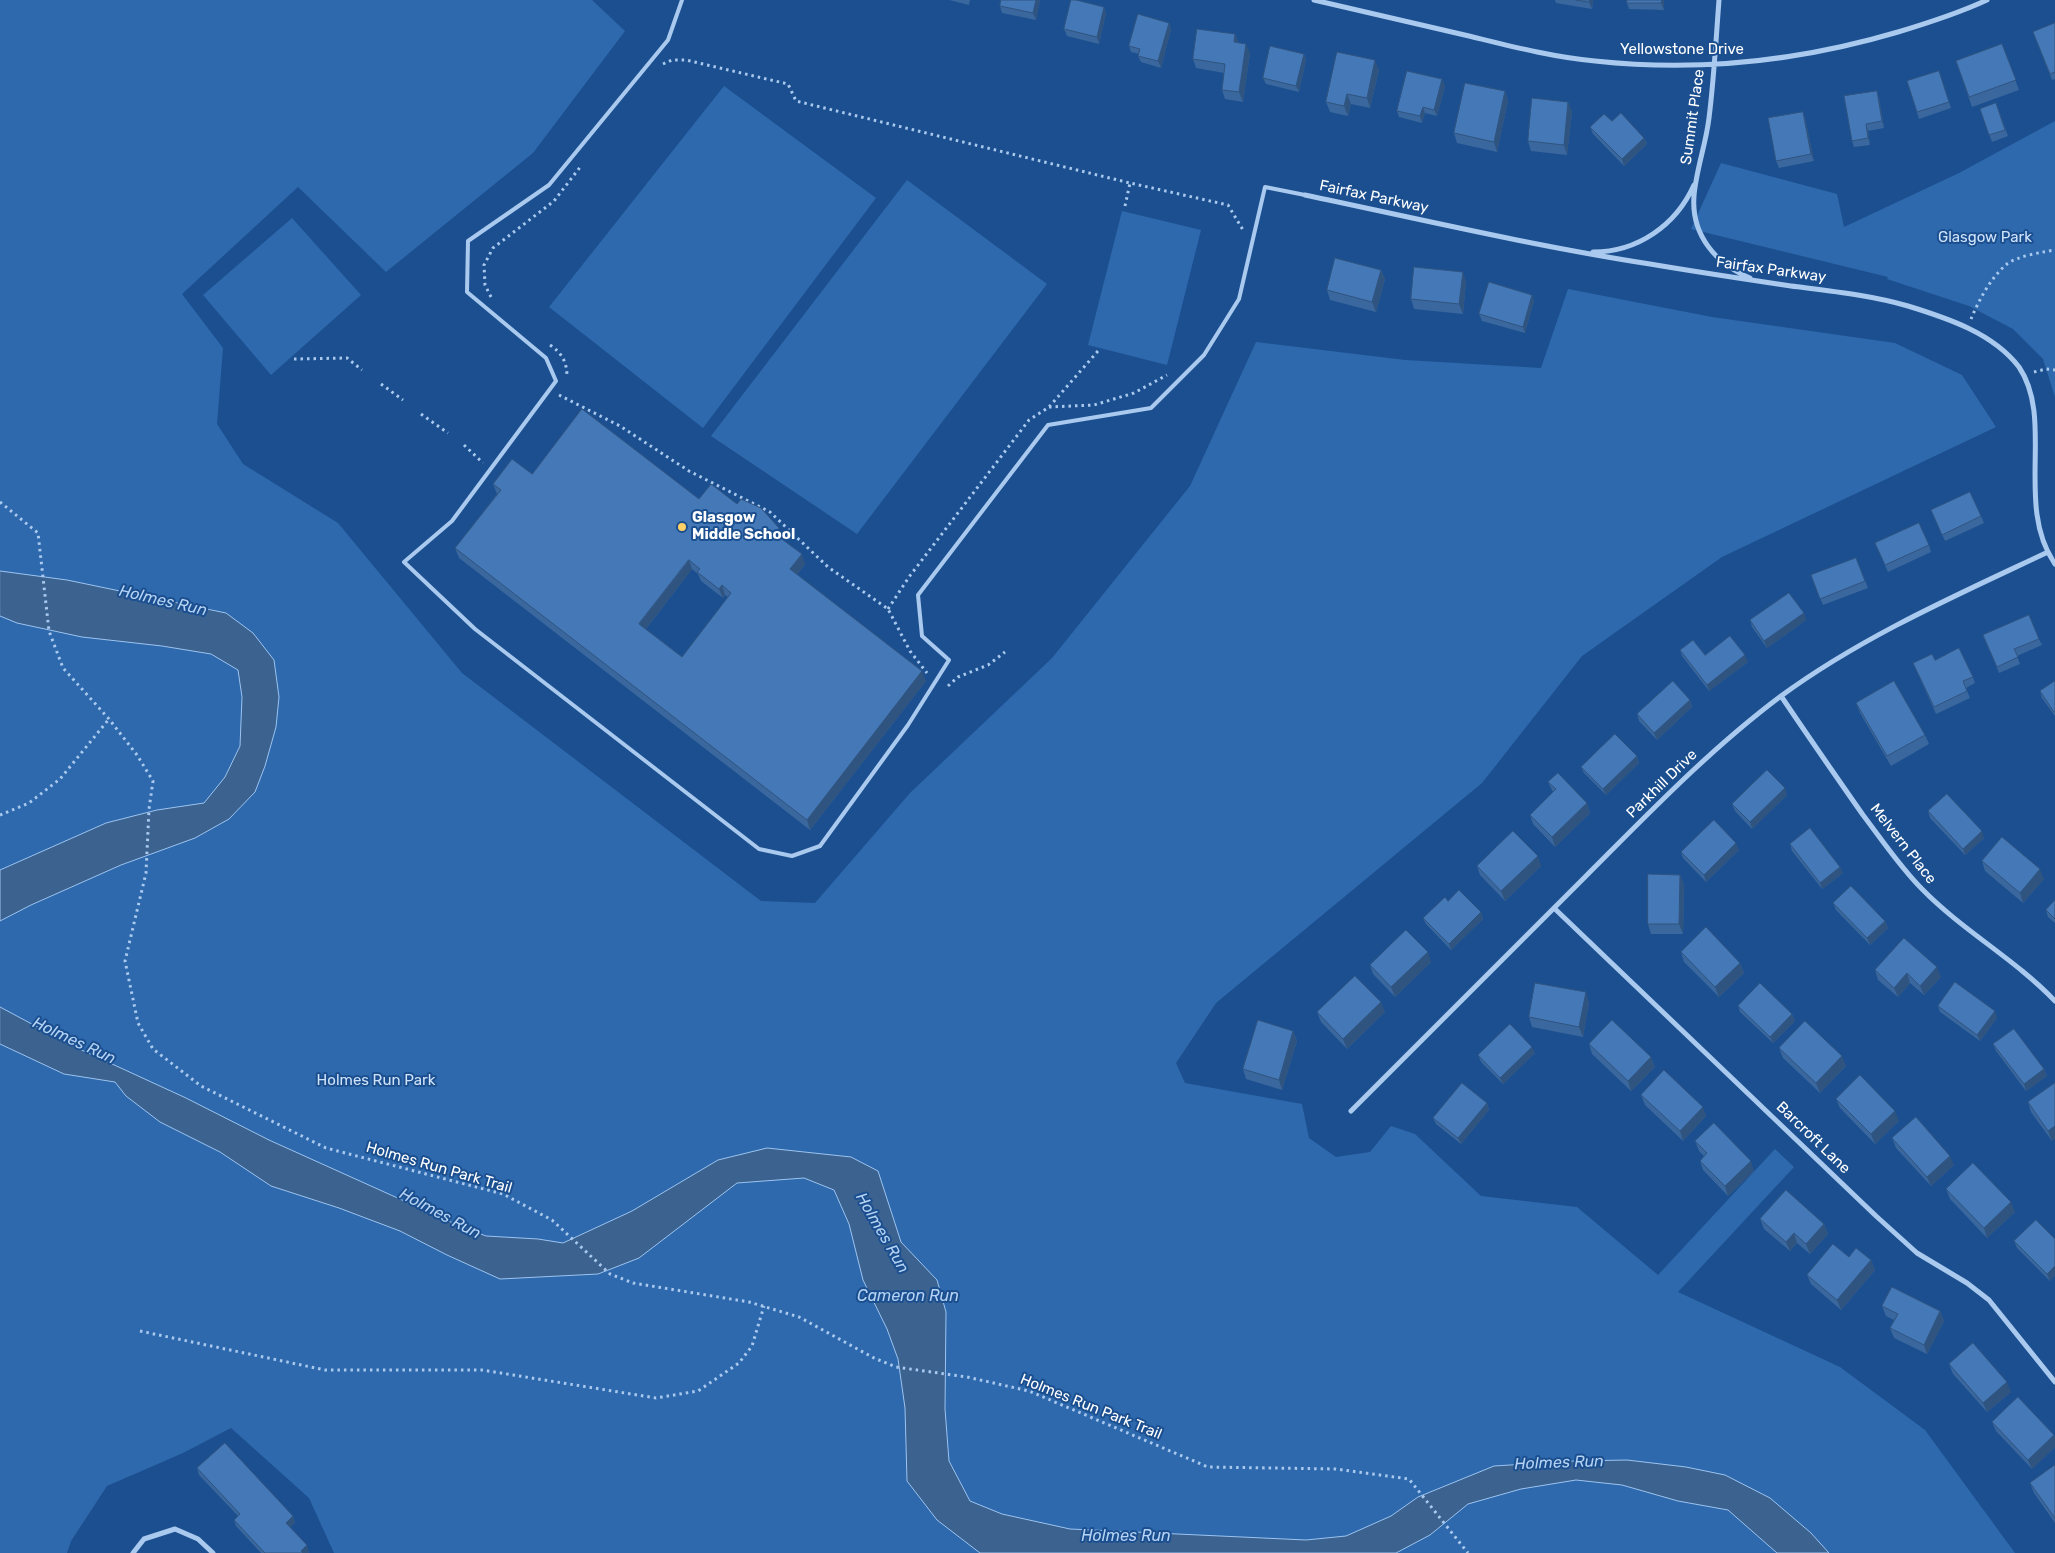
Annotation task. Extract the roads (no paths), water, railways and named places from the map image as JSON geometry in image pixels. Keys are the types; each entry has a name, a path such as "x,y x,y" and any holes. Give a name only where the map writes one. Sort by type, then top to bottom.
{"street":[{"name":"Yellowstone Drive","path":"1314,0 1336,3 1538,52 1594,61 1651,66 1714,65 1795,57 1855,45 1918,26 1987,0"},
{"name":"Summit Place","path":"1719,0 1709,119 1697,178 1696,218 1702,236 1712,252 1725,266 1758,281"},
{"name":"Summit Place","path":"1578,251 1616,250 1637,244 1658,232 1675,216 1688,198 1697,178"},
{"name":"Fairfax Parkway","path":"1305,194 1578,251 1758,281 1872,297 1906,306 1968,329 1996,345 2018,366 2029,384 2035,403 2037,513 2041,535 2055,564"},
{"name":"Parkhill Drive","path":"1351,1111 1677,785 1740,728 1781,696 1844,655 1913,616 2048,552"},
{"name":"Melvern Place","path":"1781,696 1893,856 1920,888 1959,922 2007,957 2040,985 2055,1001"},
{"name":"Barcroft Lane","path":"1554,908 1917,1253 1967,1282 1989,1300 2055,1382"},
{"path":"133,1553 144,1539 175,1529 198,1539 213,1553"}],"lane":[{"path":"682,0 668,40 549,185 468,241 467,292 546,358 556,381 452,521 404,562 475,629 759,849 792,856 820,846 908,725 950,660 922,636 918,595 1048,425 1151,408 1204,355 1239,299 1265,187 1305,194"}],"water":[{"name":"Holmes Run","path":"0,571 67,580 226,613 253,633 274,660 279,697 276,727 265,766 255,792 229,819 195,838 121,865 31,905 0,921 0,870 106,823 157,810 204,803 225,777 240,746 242,697 238,670 211,654 162,646 82,637 17,623 0,616"},
{"name":"Cameron Run","path":"0,1007 73,1046 186,1098 269,1140 486,1236 538,1239 563,1243 632,1211 718,1160 767,1148 851,1157 878,1171 901,1242 937,1280 946,1312 945,1409 949,1461 970,1501 1002,1514 1070,1529 1306,1540 1346,1536 1391,1516 1418,1497 1494,1466 1627,1460 1686,1467 1725,1475 1770,1498 1811,1533 1829,1553 1777,1553 1728,1510 1678,1501 1622,1485 1576,1480 1521,1489 1468,1504 1430,1535 1396,1553 980,1553 937,1520 907,1481 905,1408 898,1359 887,1329 863,1280 849,1224 834,1190 804,1178 737,1183 639,1258 598,1274 500,1279 400,1231 339,1208 271,1186 220,1152 160,1122 126,1096 115,1082 64,1074 0,1044"}],"place":[{"name":"Glasgow Middle School","path":"682,527"}],"park label":[{"name":"Glasgow Park","path":"1985,238"},
{"name":"Holmes Run Park","path":"376,1081"}]}
